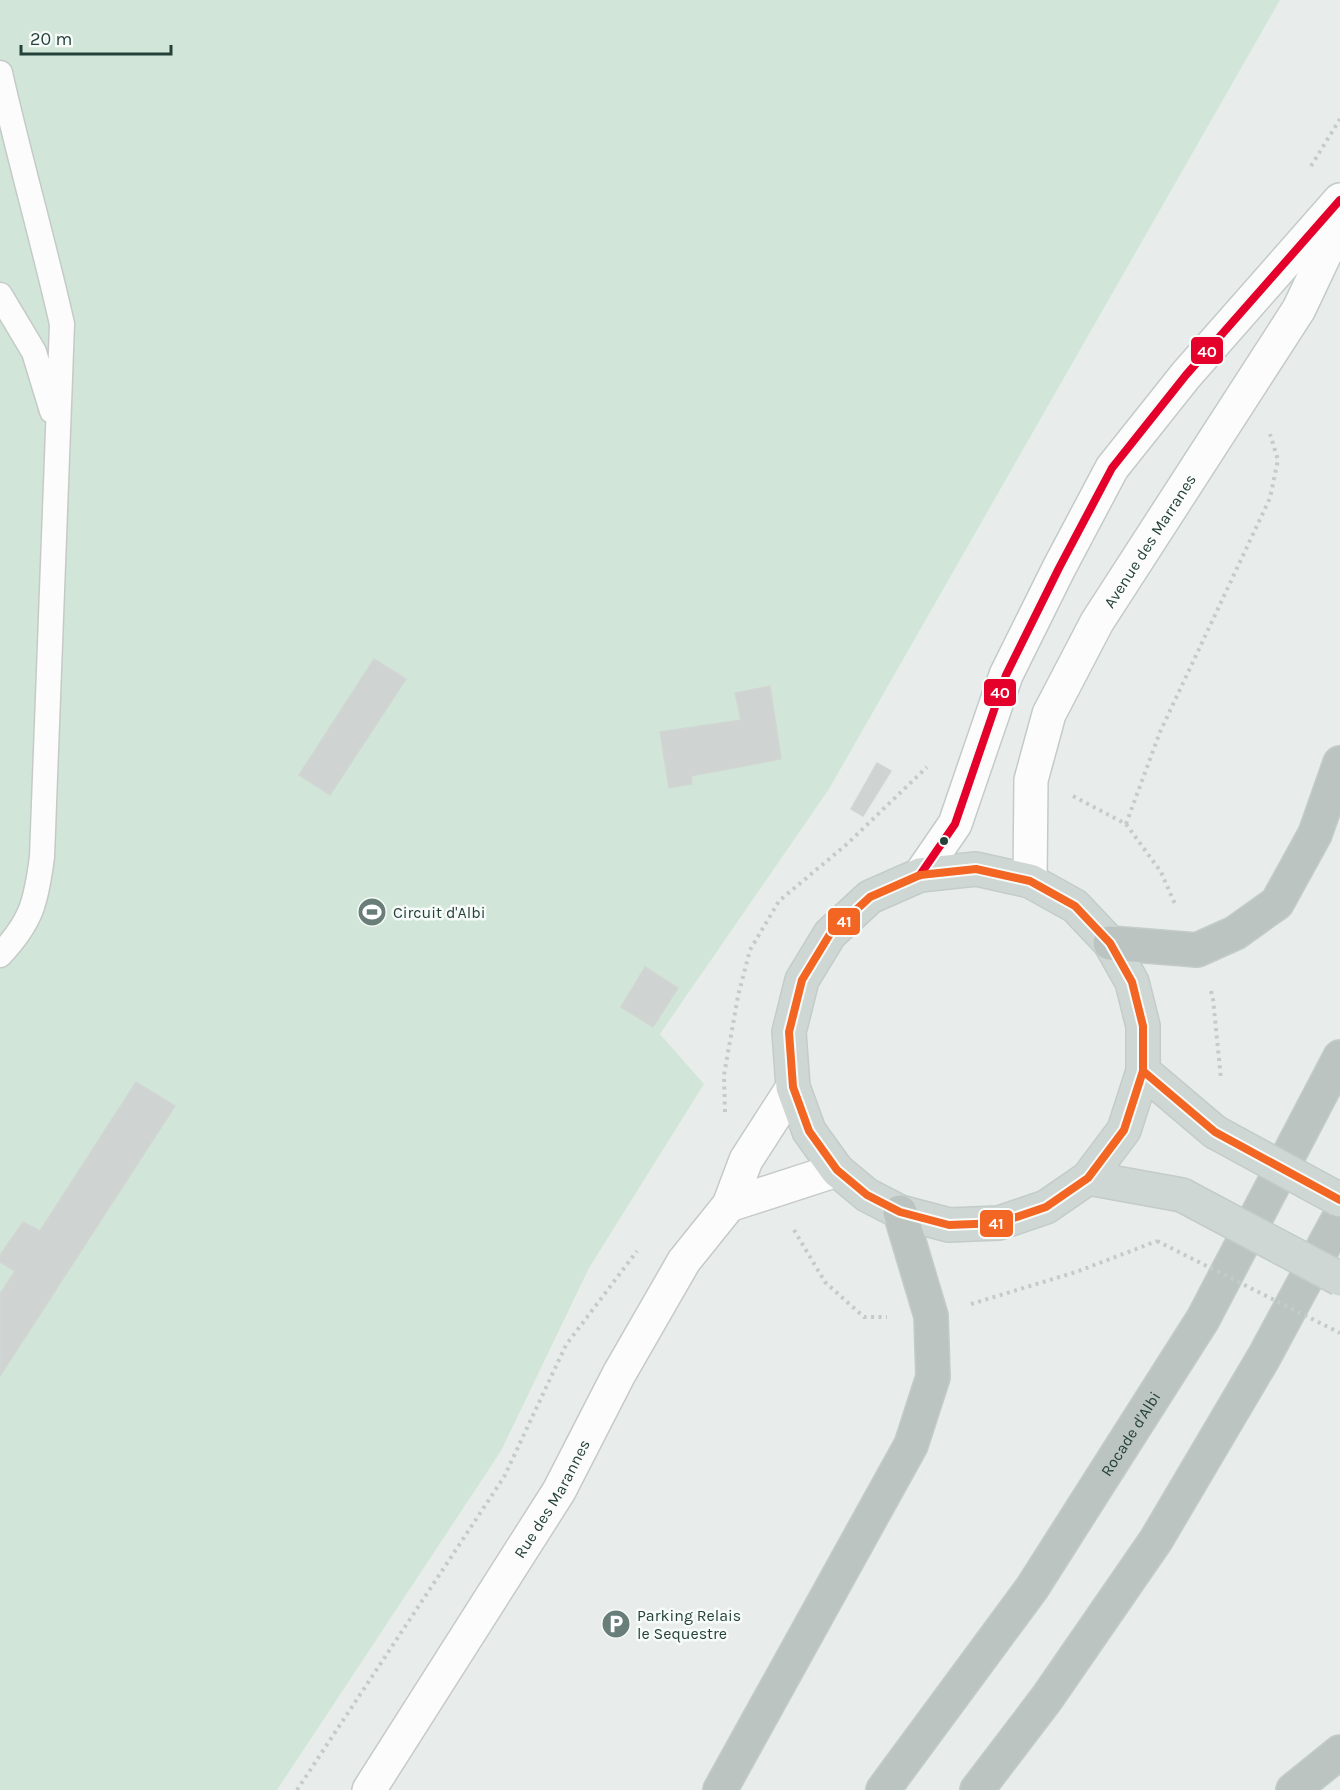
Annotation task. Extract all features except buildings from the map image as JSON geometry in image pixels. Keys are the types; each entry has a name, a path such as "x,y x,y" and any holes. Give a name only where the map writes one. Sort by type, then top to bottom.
{"highway":[{"path":"1110,943 1197,950 1234,933 1277,903 1315,834 1340,763"},
{"name":"Rocade d'Albi","path":"883,1790 1032,1588 1203,1319 1340,1057"},
{"path":"720,1790 911,1445 933,1377 931,1316 900,1212"},
{"path":"977,1790 1047,1698 1156,1540 1264,1357 1340,1216"},
{"path":"1293,1790 1340,1752"}],"main road":[{"path":"976,869 1030,881 1075,906 1110,943 1132,982 1143,1026 1143,1071 1124,1130 1088,1178 1046,1207 999,1223 949,1225 900,1212 867,1195 837,1170 809,1131 794,1086 789,1032 802,980 830,934 870,897 920,875 976,869"},
{"path":"1143,1071 1215,1132 1340,1200"},
{"path":"1088,1178 1182,1195 1340,1279"}],"street":[{"path":"920,875 955,824 1006,675 1112,468 1186,375 1340,200"},
{"name":"Avenue des Marranes","path":"1030,881 1031,780 1049,714 1097,622 1299,309 1340,222"},
{"name":"Rue des Marannes","path":"369,1790 559,1491 619,1374 684,1261 729,1205 746,1160 794,1086"},
{"path":"729,1205 837,1170"}],"lane":[{"path":"0,73 21,165 63,324 42,856 39,885 31,913 15,939 0,955"},
{"path":"0,295 34,352 58,433"}],"path":[{"path":"1126,824 1160,732 1270,498 1278,460 1270,434 1263,429"},
{"path":"1157,1241 1340,1333"},
{"path":"297,1790 504,1477 566,1345 642,1244"}],"green space":[{"name":"Circuit d'Albi","path":"0,0 1280,0 829,789 660,1034 704,1084 589,1268 501,1451 277,1790 0,1790"}],"transit line":[{"name":"40","path":"920,875 955,824 1006,675 1112,468 1186,375 1340,200"},
{"name":"41","path":"1143,1071 1124,1130 1088,1178 1046,1207 999,1223 949,1225 900,1212 867,1195 837,1170 809,1131 793,1087 789,1032 802,980 830,934 870,897 920,875 976,869 1030,881 1075,906 1110,943 1132,982 1143,1026 1143,1071 1215,1132 1340,1200"}],"place":[{"name":"Circuit d'Albi","path":"372,912"},
{"name":"Parking Relais le Sequestre","path":"616,1624"}]}
